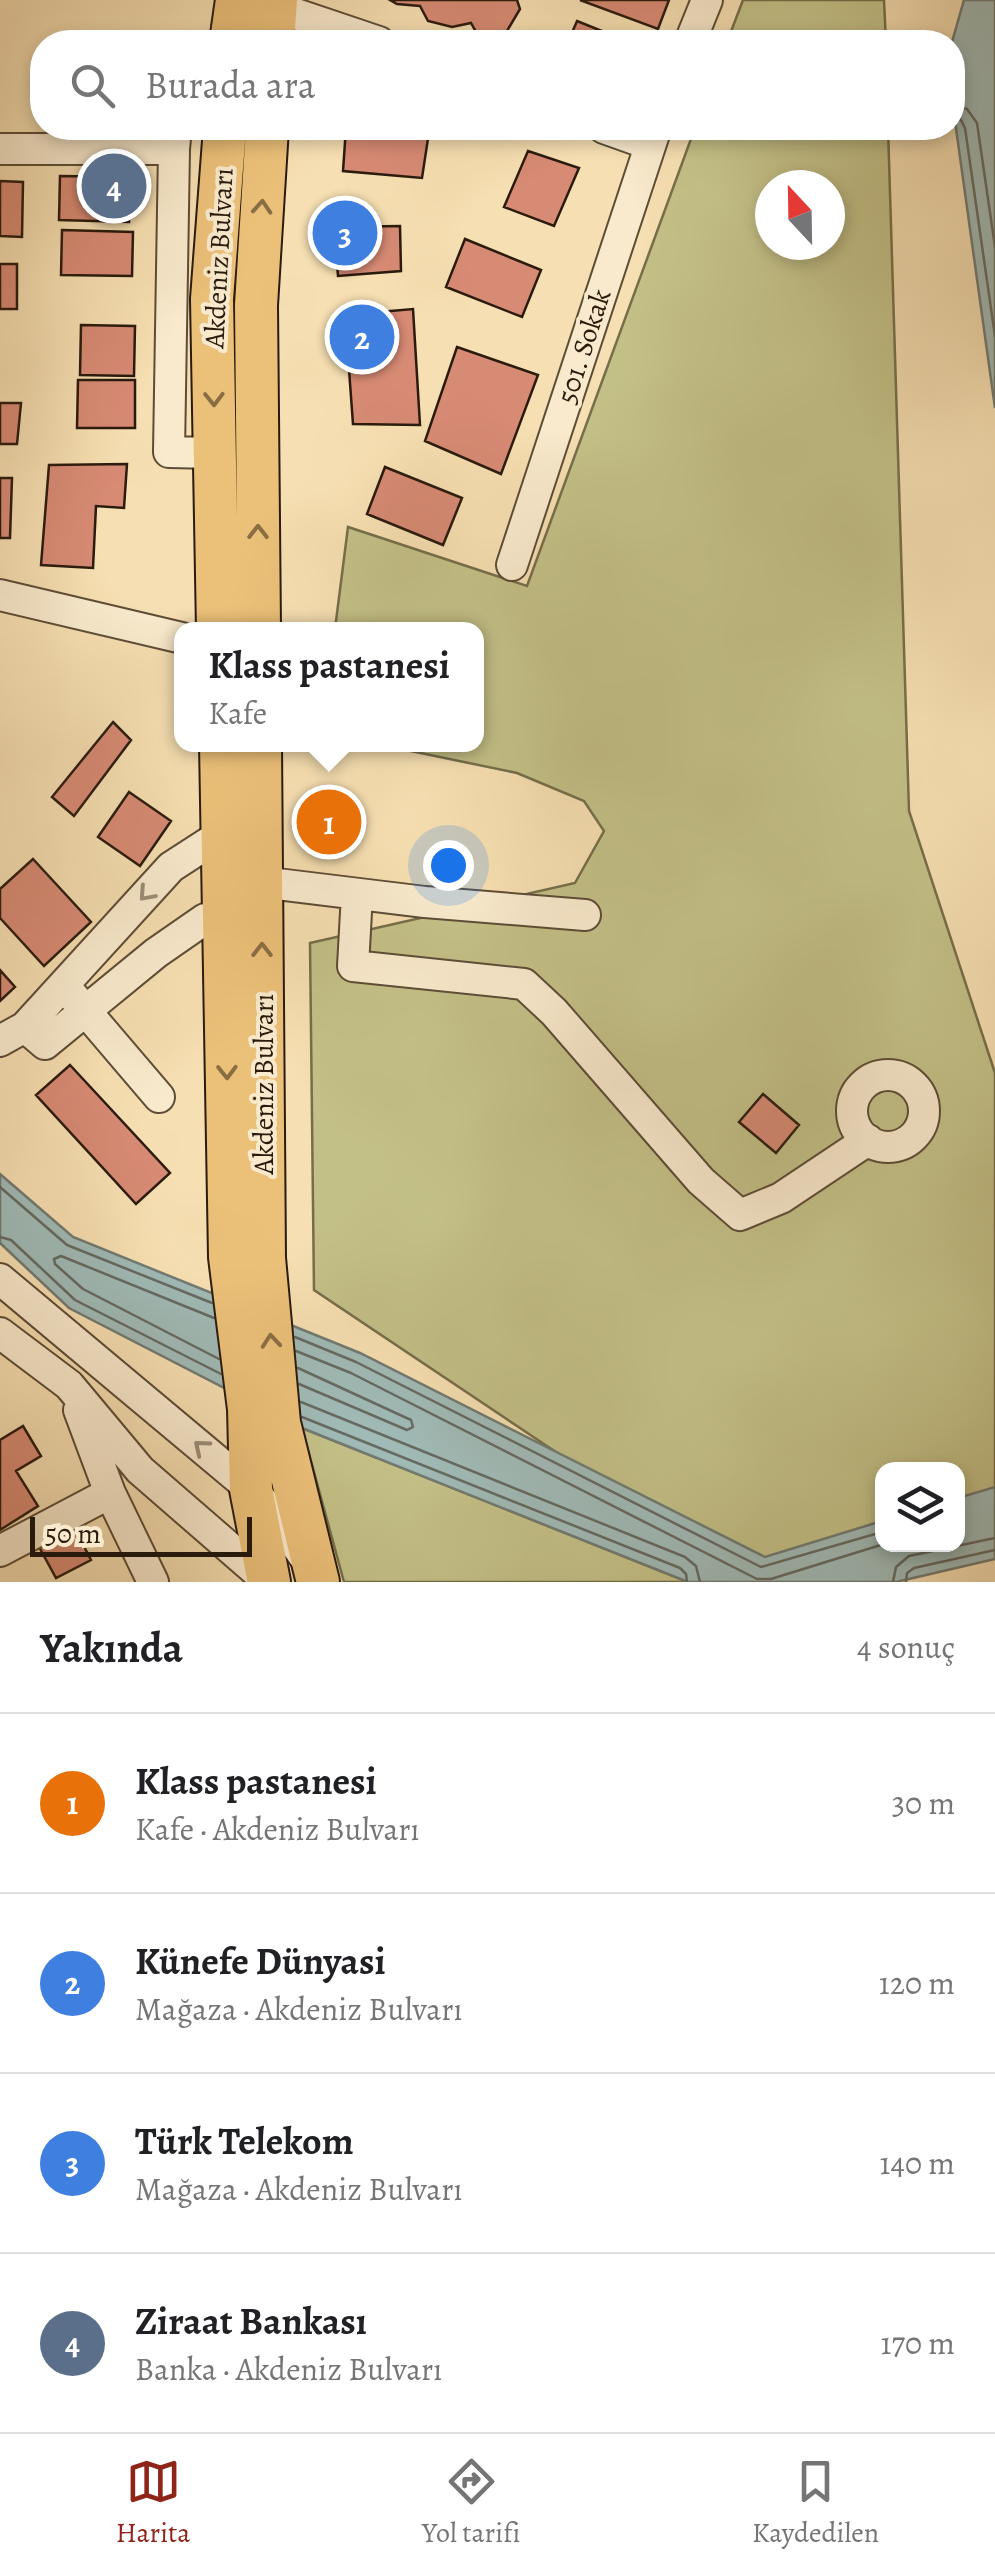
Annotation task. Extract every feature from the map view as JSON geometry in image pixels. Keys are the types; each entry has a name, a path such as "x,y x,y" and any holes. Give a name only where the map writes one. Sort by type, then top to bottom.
{"highway":[{"path":"245,30 265,12"},
{"name":"Akdeniz Bulvarı","path":"218,622 212,299 224,140"},
{"name":"Akdeniz Bulvarı","path":"259,622 256,305 266,140"},
{"name":"Akdeniz Bulvarı","path":"221,752 224,918 247,1258 264,1416"},
{"name":"Akdeniz Bulvarı","path":"247,1258 261,882 260,752"},
{"path":"264,1416 251,1489 269,1582"},
{"path":"264,1416 310,1578"}],"street":[{"path":"695,30 707,0"},
{"path":"265,12 333,30"},
{"path":"0,149 143,140"},
{"path":"175,140 169,452 215,452"},
{"name":"501. Sokak","path":"512,565 652,140"},
{"path":"0,595 174,636"},
{"path":"222,834 171,867 64,985 13,1034 45,1044 156,953 205,919 224,918"},
{"path":"261,882 586,915"},
{"path":"357,894 353,966 524,984 554,1012 701,1181 740,1214 782,1198 868,1140"},
{"path":"64,985 160,1097"},
{"path":"0,1279 251,1489 277,1517 310,1578"},
{"path":"0,1333 69,1386 140,1470 269,1582"},
{"path":"69,1386 110,1492 153,1582"},
{"path":"0,1551 110,1492"}],"shaded area":[{"path":"743,0 884,0 885,30 732,30"},
{"path":"691,140 888,140 909,811 995,1073 995,1514 965,1522 965,1462 875,1462 875,1546 791,1568 659,1521 314,1290 310,943 575,883 604,831 584,801 517,773 416,752 484,752 484,622 336,622 348,527 527,586"},
{"path":"302,1428 638,1562 688,1582 344,1582"}],"water":[{"path":"964,0 995,0 995,408 958,140 965,140 965,30 955,30"},
{"path":"0,1174 73,1237 360,1353 765,1557 875,1523 875,1552 965,1552 965,1496 995,1487 995,1559 896,1582 688,1582 302,1428 69,1308 0,1243"}],"building":[{"path":"390,0 517,0 520,9 508,30 475,30 471,23 452,27 428,21 420,6"},
{"path":"580,0 669,0 658,29"},
{"path":"577,21 599,30 573,30"},
{"path":"345,140 428,140 422,178 343,171"},
{"path":"528,151 579,168 554,226 504,207"},
{"path":"60,176 130,177 129,222 59,220"},
{"path":"0,181 23,182 22,237 0,236"},
{"path":"400,226 401,271 338,276 334,227"},
{"path":"62,230 133,232 132,276 61,275"},
{"path":"465,239 541,270 522,317 446,287"},
{"path":"0,264 17,264 17,309 0,309"},
{"path":"413,309 420,425 353,424 345,315"},
{"path":"81,325 135,326 134,376 80,375"},
{"path":"457,347 538,375 501,474 425,441"},
{"path":"78,380 135,380 135,428 77,428"},
{"path":"0,403 21,403 17,444 0,444"},
{"path":"127,464 124,508 96,506 93,568 41,565 49,465"},
{"path":"385,467 462,498 443,545 367,514"},
{"path":"0,478 12,478 10,538 0,538"},
{"path":"113,722 131,740 74,816 52,797"},
{"path":"129,792 171,821 140,866 98,837"},
{"path":"33,859 91,922 44,966 0,918 0,889"},
{"path":"0,970 15,987 0,1001"},
{"path":"70,1065 170,1173 136,1204 36,1095"},
{"path":"763,1094 799,1125 776,1153 739,1122"},
{"path":"23,1426 41,1456 16,1471 38,1506 0,1530 0,1440"},
{"path":"74,1527 91,1560 56,1578 38,1545"}],"place":[{"name":"Ziraat Bankası","path":"114,186"},
{"name":"Türk Telekom","path":"345,233"},
{"name":"Künefe Dünyasi","path":"362,337"},
{"name":"Klass pastanesi","path":"329,822"}]}
